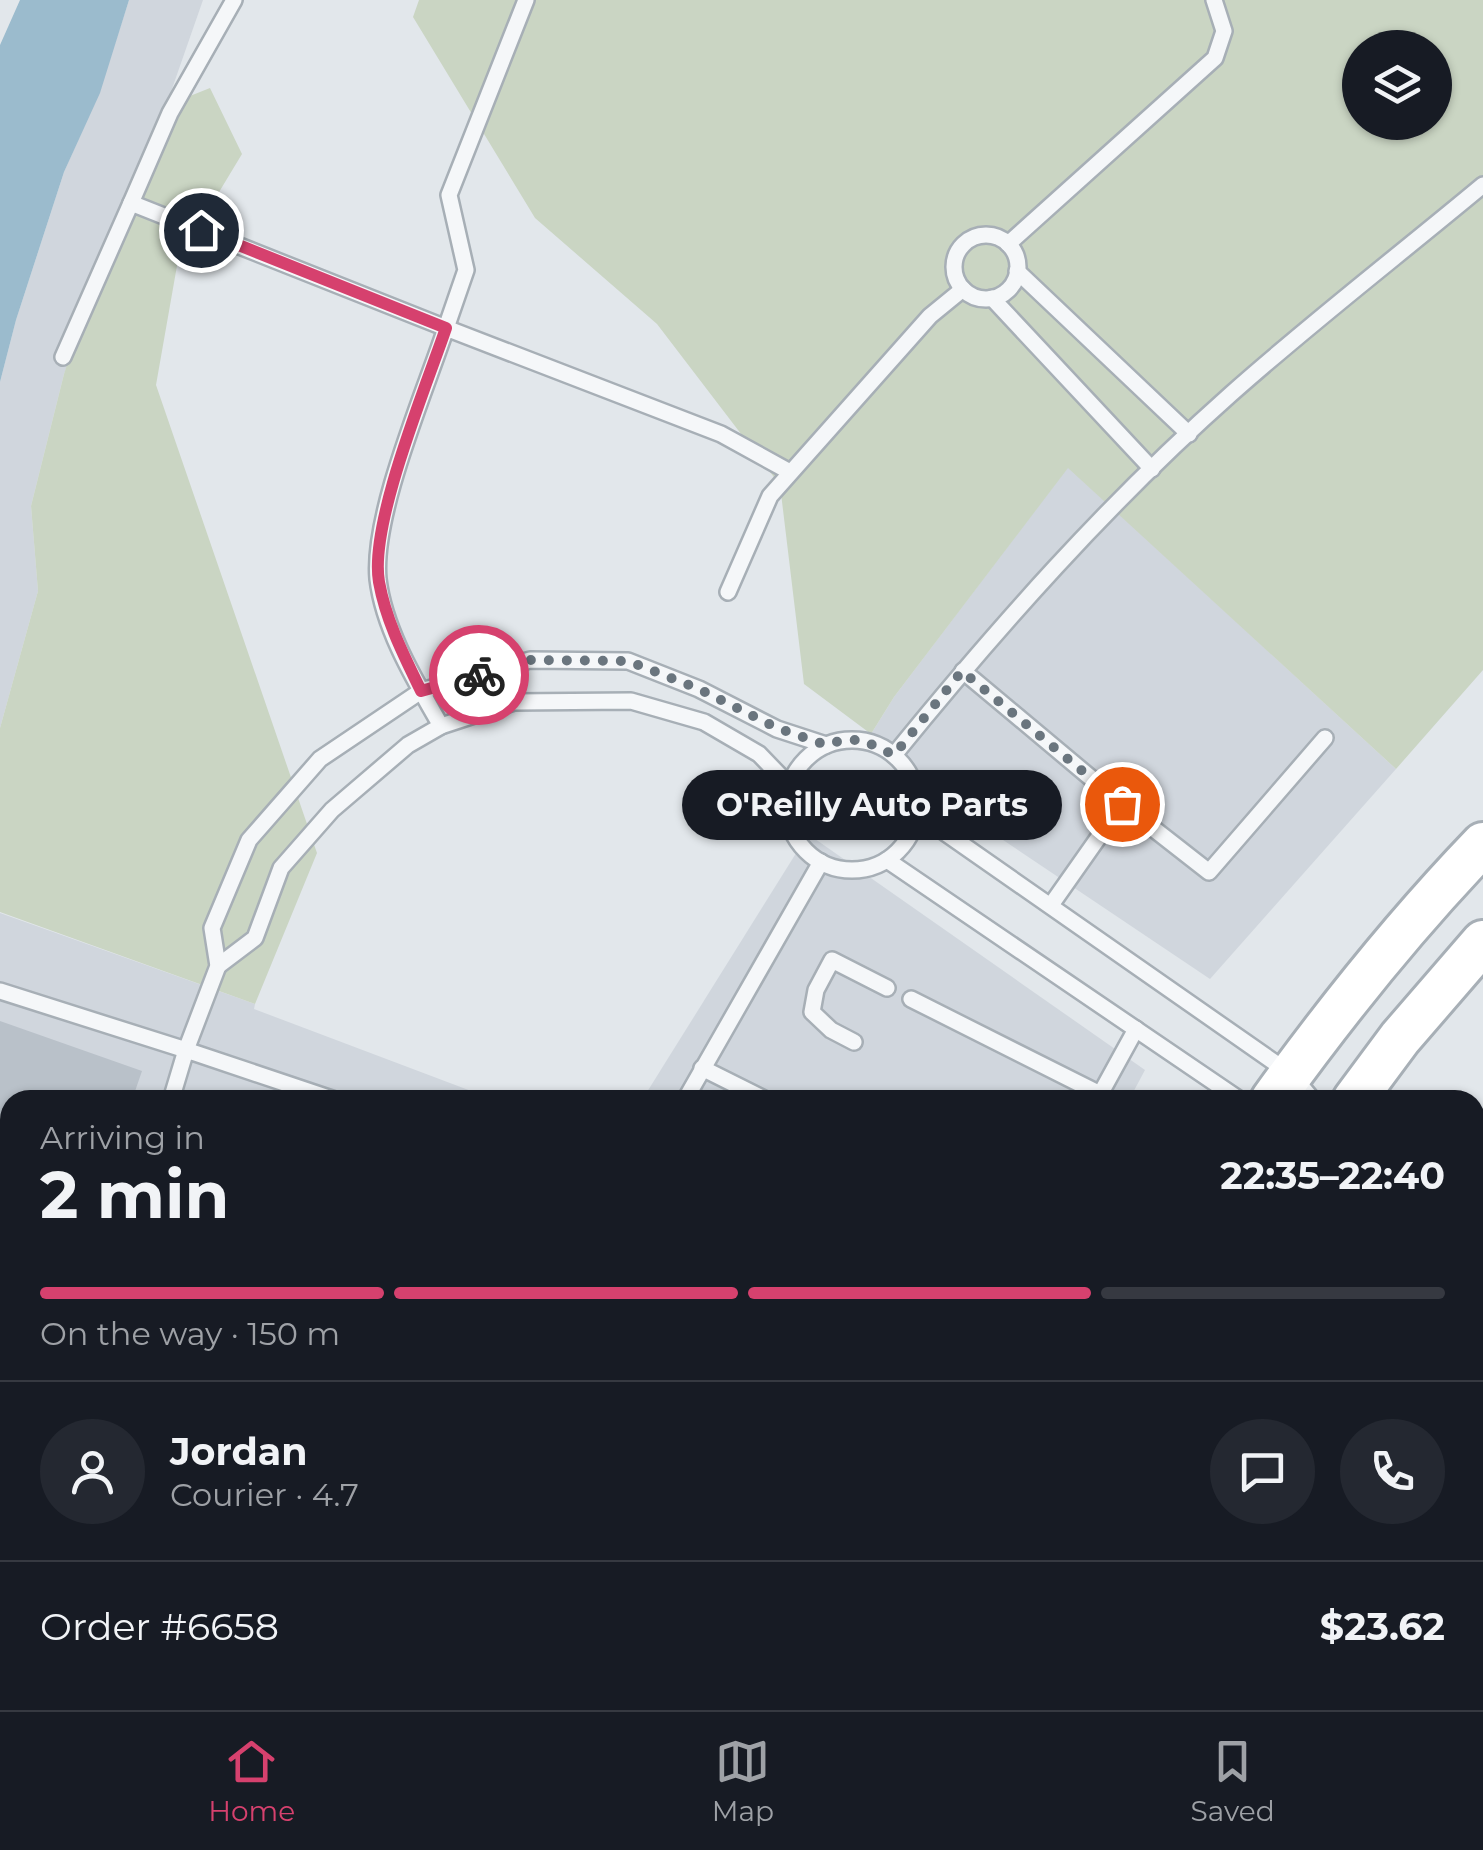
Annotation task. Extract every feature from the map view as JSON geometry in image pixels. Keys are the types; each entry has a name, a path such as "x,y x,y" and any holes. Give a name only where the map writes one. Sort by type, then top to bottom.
{"main road":[{"path":"1293,1090 1360,983 1483,844"},
{"path":"1361,1090 1400,1038 1483,942"}],"lane":[{"path":"64,357 170,113 234,0"},
{"path":"441,726 393,634 378,579 380,546 393,484 466,270 448,195 526,0"},
{"path":"1008,244 1215,58 1224,32 1214,0"},
{"path":"894,755 962,671 1152,469 1230,394 1483,186"},
{"path":"131,203 721,434 790,472"},
{"path":"977,236 998,238 1008,244 1018,271 1009,289 982,299 962,289 954,270 960,249 977,236"},
{"path":"1018,271 1190,434"},
{"path":"728,592 770,496 930,316 962,289"},
{"path":"992,298 1152,469"},
{"path":"174,1090 218,966 212,928 249,840 320,760 421,691 530,660 628,661 699,689 777,728 826,745"},
{"path":"962,671 1209,872 1324,738"},
{"path":"218,966 254,938 281,868 332,810 408,746 441,726 514,702 631,702 704,722 759,754 789,786"},
{"path":"843,740 862,740 894,755 909,771 916,791 917,813 902,848 887,860 854,870 821,862 803,848 786,808 797,768 826,745 843,740"},
{"path":"1050,905 1122,804"},
{"path":"917,813 1050,905 1289,1090"},
{"path":"887,860 1225,1090"},
{"path":"690,1090 821,862"},
{"path":"854,1042 831,1030 812,1012 816,990 832,960 887,988"},
{"path":"0,991 306,1090"},
{"path":"911,1000 1085,1090"},
{"path":"1102,1090 1136,1029"},
{"path":"702,1068 746,1090"}],"shaded area":[{"path":"129,0 203,0 64,374 31,506 38,591 0,728 0,382 64,172 99,93"},
{"path":"1068,467 1396,769 1210,979 921,785 871,734 894,697"},
{"path":"808,834 1145,1070 1134,1090 648,1090"},
{"path":"0,913 255,1004 254,1009 469,1090 0,1090"}],"green space":[{"path":"419,0 1483,0 1483,670 1396,769 1068,468 894,697 871,734 804,684 780,485 657,324 535,218 413,17"},
{"path":"210,88 242,154 178,260 156,385 317,853 255,1004 0,912 0,728 38,591 31,506 64,374 120,209 165,106"}],"water":[{"path":"20,0 129,0 100,93 64,172 0,382 0,45"}],"building":[{"path":"0,1021 142,1071 135,1090 0,1090"}],"way so far":[{"path":"479,675 530,660 628,661 699,689 777,728 826,745 862,740 894,755 962,671 1122,804"}],"place":[{"name":"O'Reilly Auto Parts","path":"1122,804"}],"route":[{"path":"201,230 446,328 393,484 380,546 378,579 393,634 421,691 479,675"}]}
